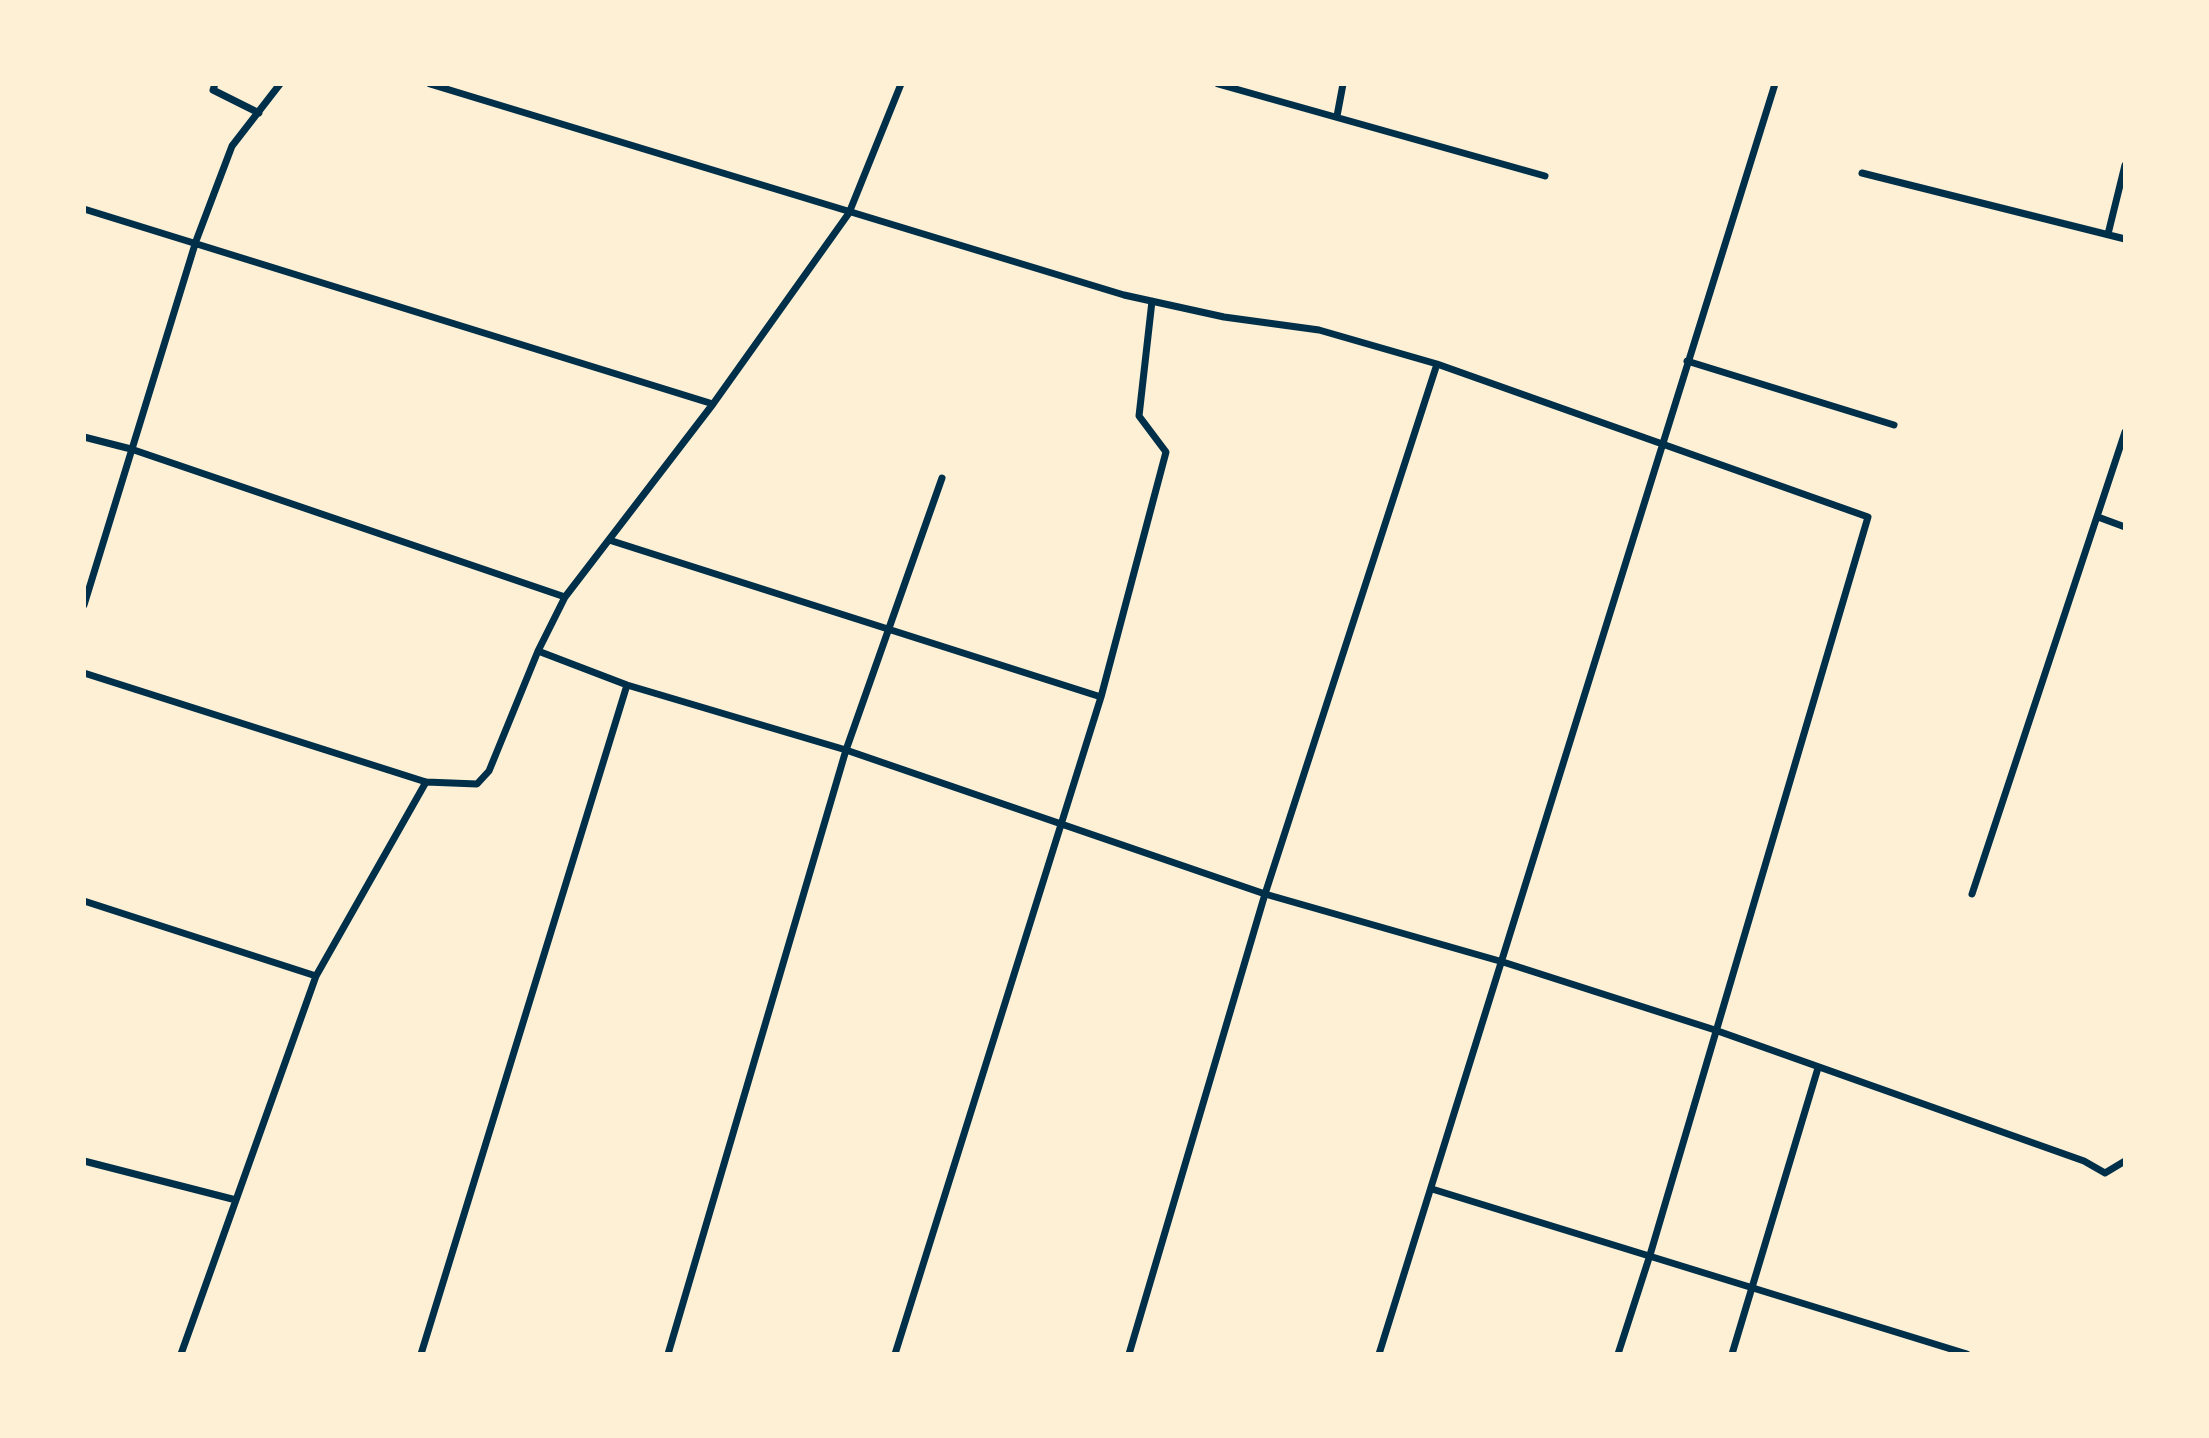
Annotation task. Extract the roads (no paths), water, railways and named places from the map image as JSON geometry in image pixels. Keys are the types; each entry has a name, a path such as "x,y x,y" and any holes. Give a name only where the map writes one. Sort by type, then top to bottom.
{"street":[{"path":"215,84 213,90 259,113"},
{"path":"84,605 195,242 232,146 280,84"},
{"path":"430,84 849,213 1152,301 1224,317 1320,330 1437,364 1868,517 1650,1255 1618,1354"},
{"path":"84,673 426,782 477,784 489,771 538,651 565,597 713,404 849,213 901,84"},
{"path":"1218,84 1545,176"},
{"path":"1336,116 1343,84"},
{"path":"1379,1354 1775,84"},
{"path":"2108,234 2125,165"},
{"path":"1862,173 2125,239"},
{"path":"84,209 713,404"},
{"path":"895,1354 1063,824 1101,697 1166,452 1139,416 1152,301"},
{"path":"1687,361 1894,425"},
{"path":"1129,1354 1265,894 1437,364"},
{"path":"1972,894 2125,432"},
{"path":"84,437 131,449 565,597"},
{"path":"668,1354 846,750 942,478"},
{"path":"2098,517 2125,527"},
{"path":"609,540 1101,697"},
{"path":"538,651 627,685 846,750 1265,894 1503,962 1715,1030 2084,1161 2105,1173 2125,1161"},
{"path":"421,1354 627,685"},
{"path":"181,1354 316,976 426,782"},
{"path":"84,901 316,976"},
{"path":"1732,1354 1818,1068"},
{"path":"84,1160 236,1200"},
{"path":"1432,1189 1967,1354"}]}
